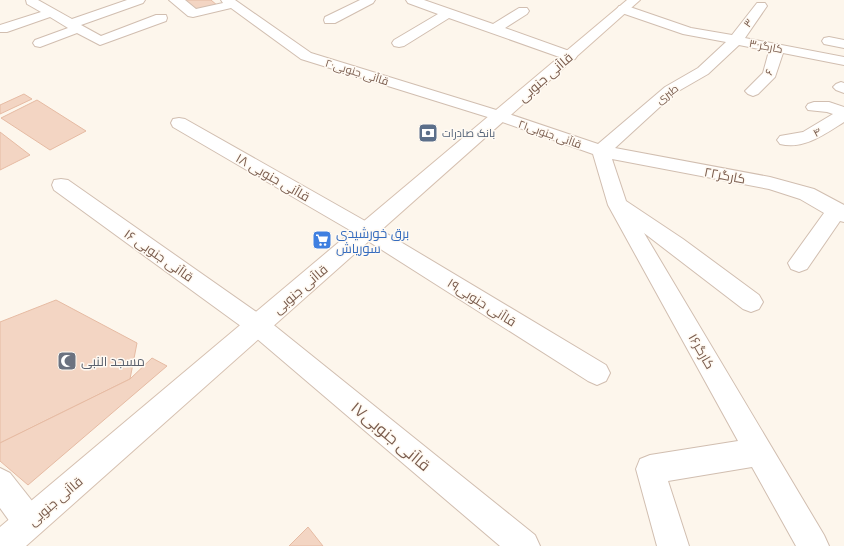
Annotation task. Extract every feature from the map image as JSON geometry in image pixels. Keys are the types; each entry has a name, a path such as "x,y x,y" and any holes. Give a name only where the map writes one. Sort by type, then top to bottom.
{"street":[{"path":"35,0 32,1 100,41 161,18"},
{"path":"40,42 74,26 139,0"},
{"path":"176,0 182,3 193,13 230,2"},
{"path":"330,20 369,0"},
{"path":"412,0 446,9 495,30 570,56"},
{"name":"۲۰قاآنی جنوبی","path":"230,2 306,56 500,116"},
{"name":"قاآنی جنوبی","path":"2,546 629,5"},
{"name":"کارگر۳۰","path":"629,5 688,31 844,60"},
{"name":"۳","path":"736,40 761,6"},
{"path":"399,43 446,9"},
{"path":"495,30 523,11"},
{"path":"2,29 51,13"},
{"name":"طبری","path":"601,151 670,90 703,71 736,40"},
{"path":"829,41 844,44"},
{"name":"۶","path":"753,91 770,74 777,48"},
{"path":"814,106 829,107 844,114"},
{"name":"۴","path":"786,140 807,137 844,114"},
{"name":"قاآنی جنوبی۲۱","path":"500,116 601,151"},
{"name":"قاآنی جنوبی ۱۸","path":"179,123 367,231"},
{"name":"کارگر۱۶","path":"601,151 618,204 813,546"},
{"name":"۲۲کارگر","path":"601,151 770,183 807,194 840,212"},
{"name":"قاآنی جنوبی ۱۶","path":"61,185 258,326"},
{"path":"618,204 676,245 751,302"},
{"path":"799,263 840,212"},
{"name":"قاآنی جنوبی۱۹","path":"367,231 597,373"},
{"name":"قاآنی جنوبی۱۷","path":"258,326 524,546"},
{"path":"673,546 650,470 759,452"},
{"path":"0,483 29,522"}],"building":[{"path":"181,0 211,0 218,6 197,11"},
{"path":"24,94 32,99 0,114 0,105"},
{"path":"37,100 86,131 50,150 1,118"},
{"path":"0,132 30,155 0,170"},
{"name":"مسجد النبی","path":"56,300 137,343 130,379 0,443 0,322"},
{"path":"152,358 167,366 28,485 0,461 0,443 130,379"},
{"path":"308,527 323,546 289,546"}],"place":[{"name":"بانک صادرات","path":"428,133"},
{"name":"برق خورشیدی سوریاش","path":"322,240"},
{"name":"مسجد النبی","path":"67,361"}]}
